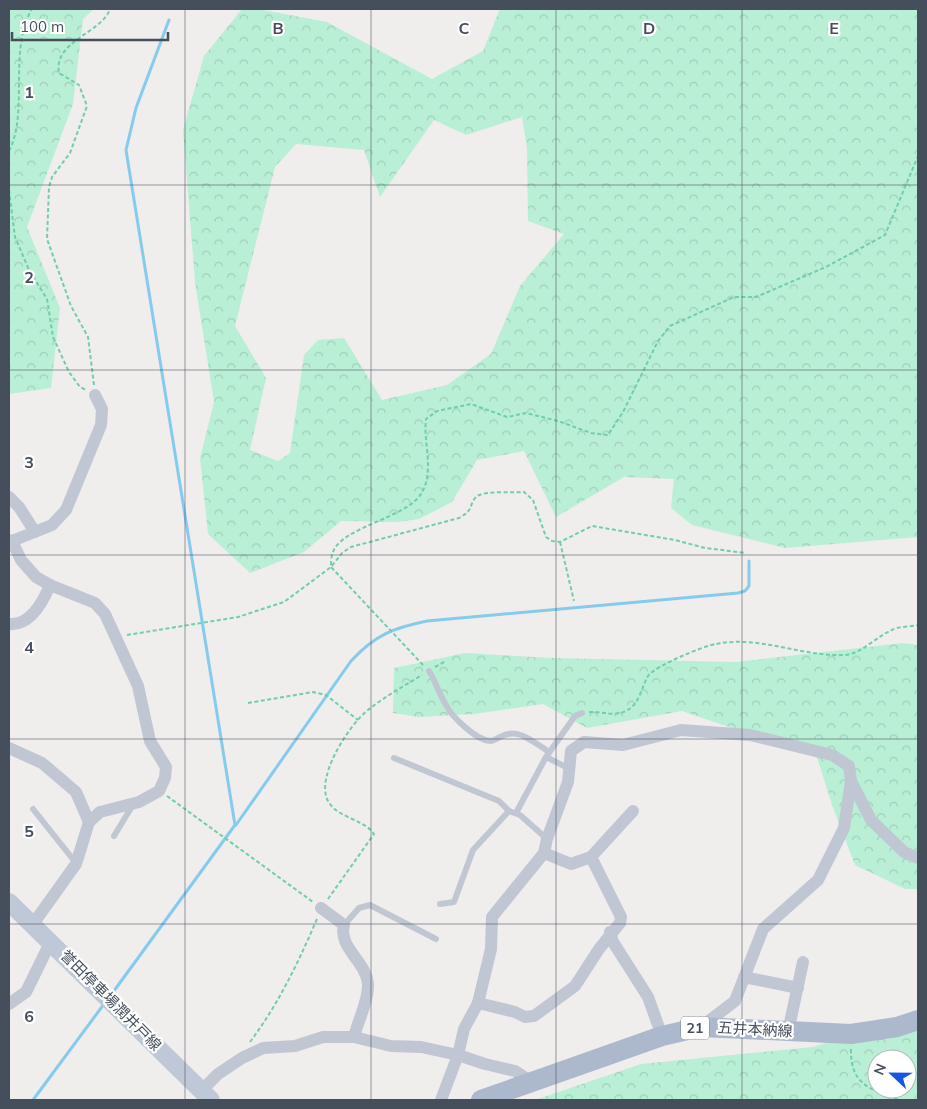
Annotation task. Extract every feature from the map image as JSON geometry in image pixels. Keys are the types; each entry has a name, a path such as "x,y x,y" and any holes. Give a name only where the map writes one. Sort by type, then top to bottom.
{"main road":[{"name":"誉田停車場潤井戸線","path":"9,902 51,941 206,1095"},
{"name":"五井本納線","path":"482,1100 662,1036 701,1026 851,1034 897,1027 918,1020"}],"street":[{"path":"33,924 76,864 89,822 100,812 130,805 159,791 165,778 166,767 150,741 138,686 105,614 95,603 50,585 36,577 21,560 10,540 52,525 66,510 101,425 102,409 95,395"},
{"path":"9,496 19,507 35,532"},
{"path":"9,624 20,624 29,617 43,602 50,585"},
{"path":"441,1100 458,1055 464,1029 478,1003 491,949 492,917 544,853 547,839 568,782 571,751 584,742 623,744 681,730 750,735 832,755 849,766 851,781 844,828 827,858 823,872 818,880 762,929 735,1001 701,1026"},
{"path":"9,748 42,763 76,792 89,822"},
{"path":"851,781 871,820 904,852 918,858"},
{"path":"544,853 571,864 592,857 633,811"},
{"path":"478,1003 515,1012 525,1017 534,1016 575,986 610,932 620,923 621,917 592,857"},
{"path":"321,908 344,925 343,939 362,967 368,986 354,1037"},
{"path":"610,932 614,942 648,997 662,1036"},
{"path":"9,1004 26,992 51,941"},
{"path":"788,1032 803,962"},
{"path":"744,977 798,988"},
{"path":"206,1095 218,1074 242,1058 263,1048 295,1046 323,1037 354,1037 391,1046 421,1047 515,1071 532,1082"}],"lane":[{"path":"429,671 438,684 446,706 462,724 480,738 493,740 507,734 517,734 568,768"},
{"path":"440,904 454,902 473,850 513,812 548,754 575,716 582,713"},
{"path":"394,758 499,802 547,839"},
{"path":"114,836 131,808 130,805"},
{"path":"33,809 76,864"},
{"path":"344,925 359,908 370,905 436,939"}],"path":[{"path":"9,151 17,119 18,72 24,27 32,9"},
{"path":"95,395 88,337 71,306 47,239 48,202 52,178 70,153 87,106 79,85 59,73 61,57 74,42 107,18 110,9"},
{"path":"331,567 333,551 347,537 411,506 421,494 427,468 428,452 424,436 426,420 437,411 471,404 506,417 526,413 558,420 590,433 608,435 623,412 658,341 670,326 734,297 756,297 817,271 885,235 918,156"},
{"path":"9,190 15,237 29,270 47,299 53,337 60,354 69,372 80,387 95,395"},
{"path":"115,637 238,617 284,602 331,567 342,553 351,547 459,518 470,512 476,498 483,493 524,492 533,500 546,537 560,542 592,526 675,540 705,548 746,553"},
{"path":"560,542 574,601"},
{"path":"331,567 429,671"},
{"path":"582,713 614,714 629,710 636,703 649,675 657,668 716,644 737,642 784,647 820,654 848,654 893,629 918,625"},
{"path":"242,1058 244,1050 273,1010 295,971 321,908 374,834 340,813 328,801 325,788 327,774 337,750 358,720 367,711 446,661"},
{"path":"248,704 313,692 326,696 358,720"},
{"path":"159,791 321,908"},
{"path":"851,1034 850,1065 862,1083 879,1093 901,1100"}],"green space":[{"path":"9,9 94,9 83,19 73,104 27,227 60,308 51,388 9,394"},
{"path":"242,9 258,9 327,22 432,79 483,51 500,9 918,9 918,537 785,548 692,525 671,508 674,479 624,477 556,517 524,451 477,460 452,502 419,519 398,522 341,521 304,552 250,573 208,534 200,458 214,402 195,282 183,130 204,56","holes":["522,117 527,148 528,221 564,234 520,286 491,354 447,385 382,400 344,338 318,340 304,355 290,453 278,461 250,450 266,378 235,326 275,167 296,144 364,150 380,197 434,120 466,135"]},
{"path":"903,643 918,645 918,889 905,889 855,865 832,805 817,757 682,711 587,728 543,704 474,714 418,717 393,713 394,668 465,653 552,658 736,662"},
{"path":"918,1014 918,1100 535,1100 641,1064 813,1047"}],"waterway":[{"path":"111,995 235,825 126,150 136,108 169,20"},
{"path":"236,825 351,661 368,645 385,634 427,621 738,593 745,591 749,586 749,561"},
{"path":"33,1100 104,1004"}]}
